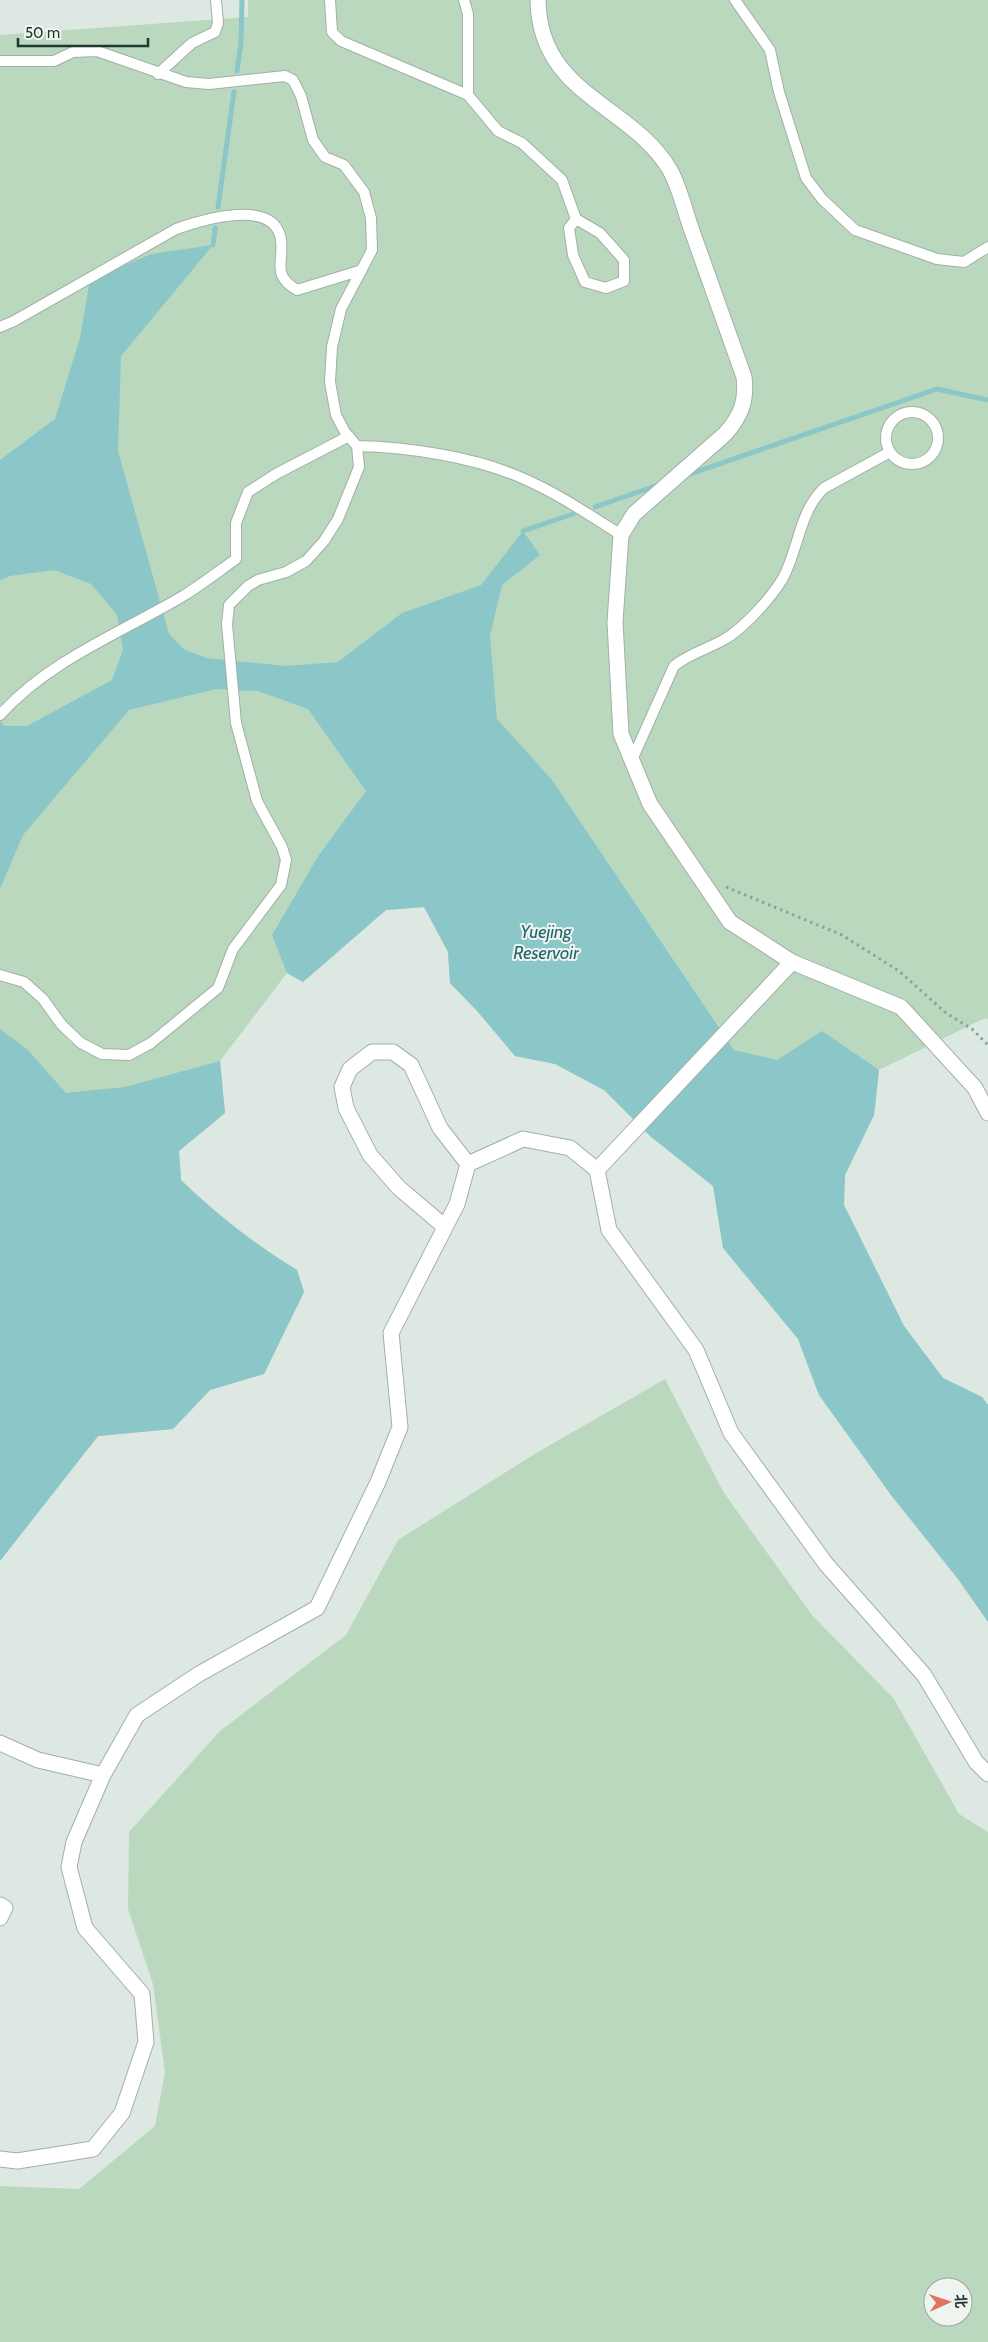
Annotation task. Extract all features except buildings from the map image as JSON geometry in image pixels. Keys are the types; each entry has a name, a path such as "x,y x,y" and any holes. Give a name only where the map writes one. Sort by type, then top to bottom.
{"street":[{"path":"538,0 545,37 558,66 577,88 640,135 670,170 744,377 746,393 744,406 736,421 725,434 634,514 621,535 614,622 622,734 650,804 730,922 792,962 901,1007 975,1088 988,1098"},
{"path":"597,1170 792,962"},
{"path":"445,1227 398,1188 370,1155 346,1108 342,1087 350,1069 372,1052 393,1052 410,1065 440,1128 468,1164"},
{"path":"975,1088 988,1113"},
{"path":"468,1164 523,1139 570,1148 597,1170 609,1230 696,1350 732,1433 826,1564 924,1675 976,1762 988,1774"},
{"path":"0,2159 17,2161 92,2149 122,2113 146,2042 142,1994 85,1928 69,1867 74,1842 103,1776 136,1715 199,1674 317,1608 378,1482 400,1427 391,1333 457,1204 468,1164"},
{"path":"0,1743 38,1760 103,1776"},
{"path":"0,1905 5,1908 0,1918"}],"lane":[{"path":"158,74 192,43 214,32 218,22 216,0"},
{"path":"330,0 332,32 341,41 468,95 498,131 522,143 562,180 576,219 600,233 624,260 624,281 606,288 585,282 573,255 569,228 576,219"},
{"path":"464,0 468,14 468,95"},
{"path":"735,0 770,50 779,92 806,178 822,199 855,230 937,259 964,262 988,247"},
{"path":"0,61 54,61 73,52 97,51 136,63 158,74 186,82 210,84 285,76 293,80 301,96 313,140 325,156 344,165 364,192 371,218 372,250 341,309 332,346 330,382 336,415 357,446 359,467 338,520 324,541 306,561 293,568 258,580 248,586 229,605 227,624 236,723 258,801 282,847 286,860 281,885 233,949 218,988 151,1043 129,1055 113,1056 102,1054 81,1043 61,1024 44,999 24,982 3,975"},
{"path":"0,326 14,321 176,229 200,220 249,213 274,225 281,239 280,273 286,283 297,290 362,270"},
{"path":"909,412 925,415 936,428 938,445 928,459 912,464 896,458 890,452 886,435 894,420 900,415 909,412"},
{"path":"0,715 13,700 55,668 183,595 236,559 236,523 248,492 276,474 349,436"},
{"path":"357,446 394,447 458,458 520,477 575,504 621,535"},
{"path":"632,760 674,666 687,656 724,640 738,630 772,594 783,578 809,507 816,495 824,488 890,452"}],"path":[{"path":"698,875 842,935 899,971 946,1013 972,1028 988,1045"}],"green space":[{"path":"248,0 988,0 988,1019 985,1018 879,1070 874,1115 845,1175 844,1205 904,1326 943,1378 982,1397 988,1405 988,1622 958,1579 891,1495 819,1395 798,1339 723,1248 713,1186 650,1136 604,1090 555,1064 515,1056 478,1012 450,983 448,952 424,907 386,910 303,982 287,973 220,1061 225,1113 179,1151 181,1180 236,1228 297,1270 304,1292 264,1374 210,1390 173,1429 98,1436 0,1561 0,35 248,17"},
{"path":"665,1379 724,1493 812,1615 894,1699 959,1814 988,1832 988,2342 0,2342 0,2186 79,2189 155,2126 165,2072 153,1984 128,1909 129,1832 220,1731 346,1635 398,1540 538,1452"}],"water":[{"name":"Yuejing Reservoir","path":"213,245 121,356 118,451 169,634 185,650 207,658 286,666 338,662 402,613 481,585 523,531 540,555 502,585 490,636 497,719 552,780 734,1050 777,1060 822,1031 879,1070 874,1115 845,1175 844,1205 904,1326 943,1378 982,1397 988,1405 988,1622 958,1579 891,1495 819,1395 798,1339 723,1248 713,1186 650,1136 604,1090 555,1064 515,1056 478,1012 450,983 448,952 424,907 386,910 303,982 287,973 272,935 319,855 366,791 308,709 258,691 216,689 129,710 23,835 0,889 0,721 5,726 27,726 112,680 123,650 117,615 91,584 54,570 10,576 0,580 0,460 55,419 80,338 90,280 151,254"},
{"path":"0,1029 27,1049 66,1093 125,1087 220,1061 225,1113 179,1151 181,1180 236,1228 297,1270 304,1292 264,1374 210,1390 173,1429 98,1436 0,1561"}],"waterway":[{"path":"237,71 241,44 242,0"},
{"path":"218,207 234,92"},
{"path":"213,245 215,228"},
{"path":"687,475 937,389 988,400"},
{"path":"595,507 661,484"},
{"path":"523,531 573,514"}]}
